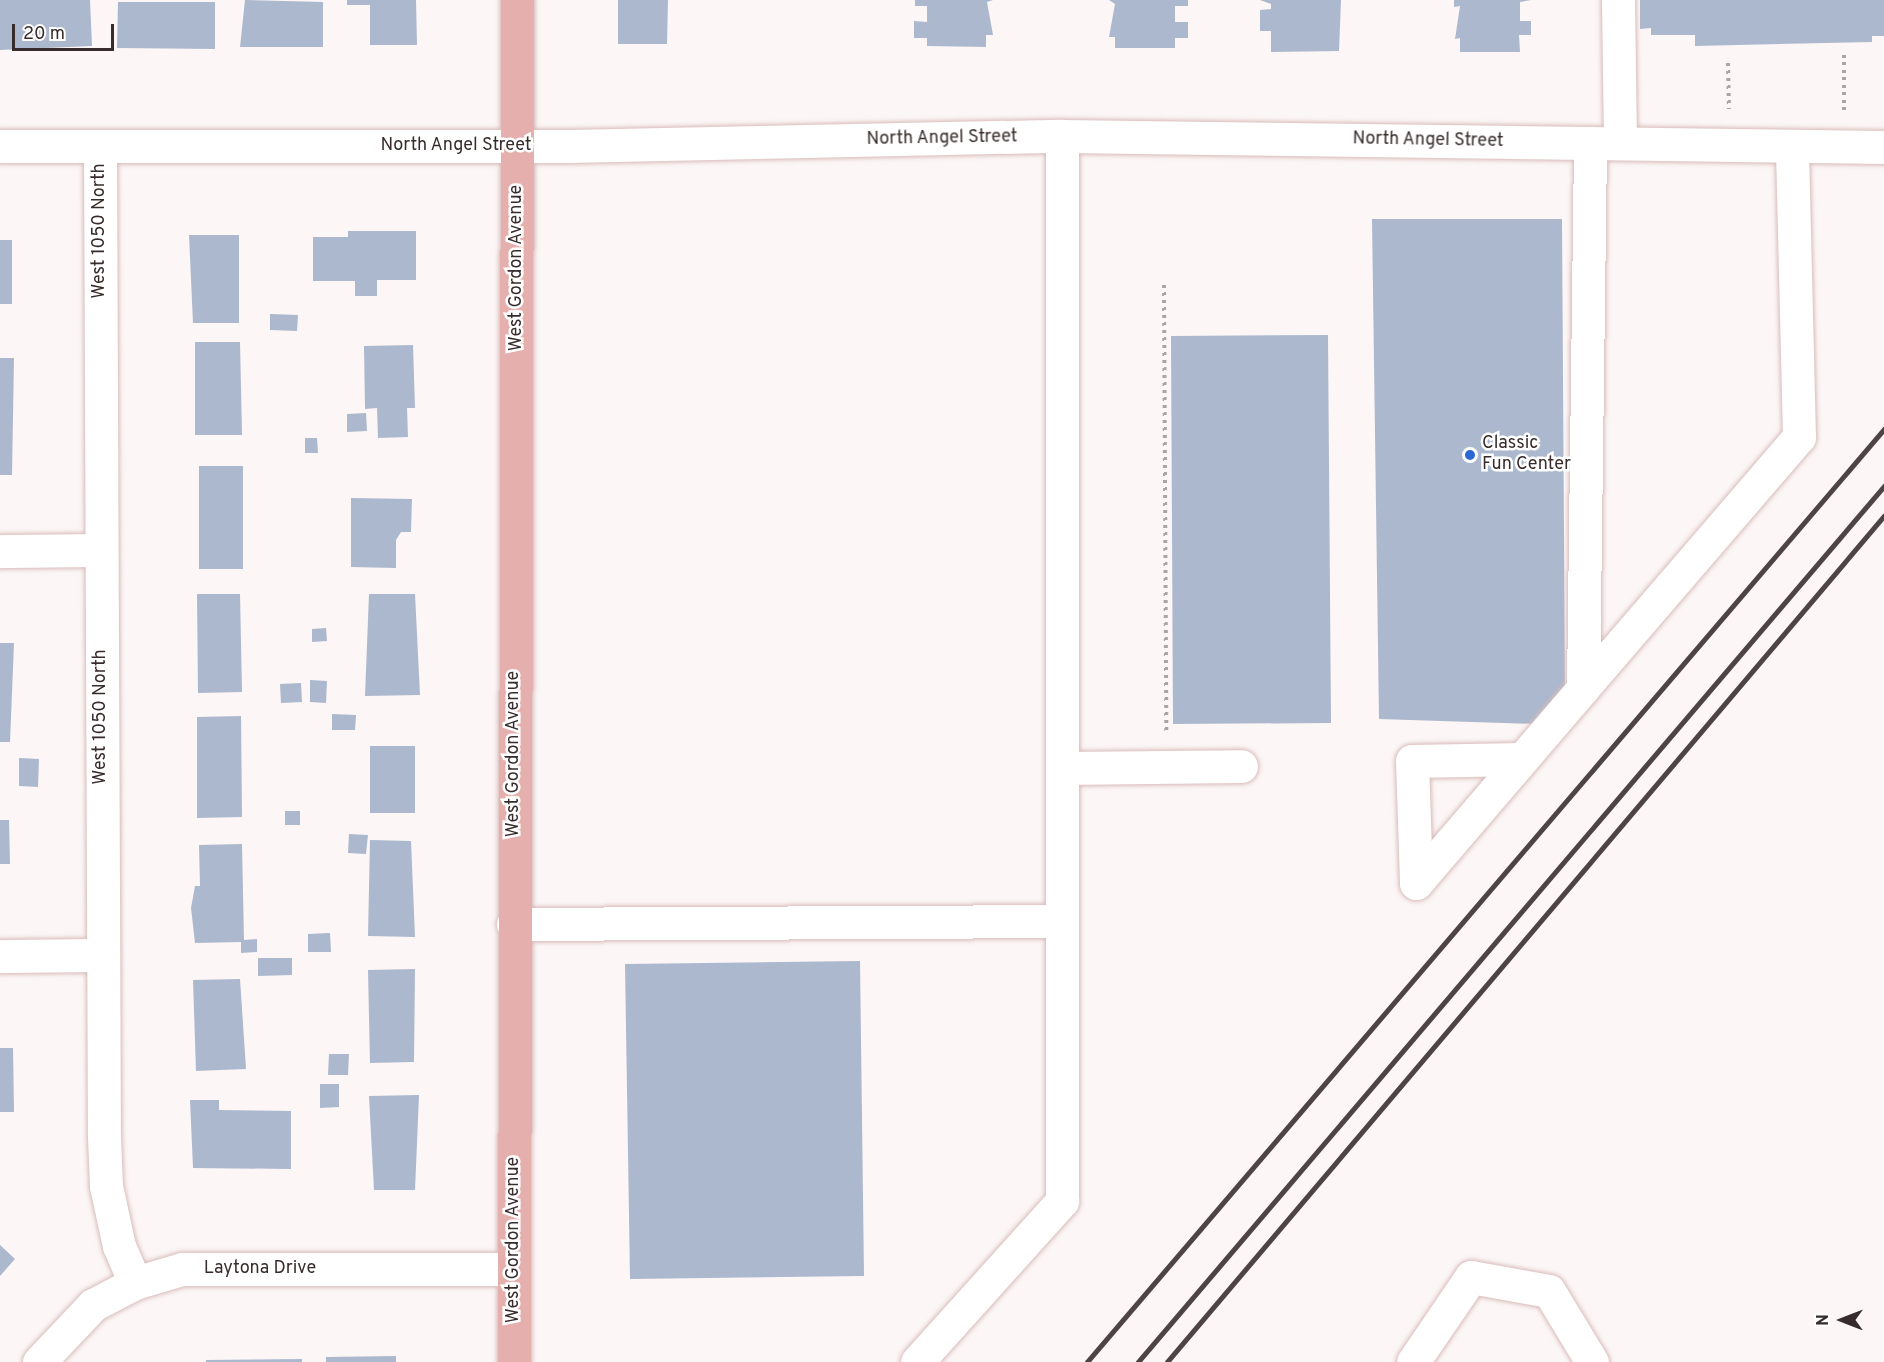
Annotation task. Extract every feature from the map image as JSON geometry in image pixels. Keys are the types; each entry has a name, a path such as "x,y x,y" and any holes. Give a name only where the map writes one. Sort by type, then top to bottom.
{"main road":[{"name":"West Gordon Avenue","path":"514,1362 513,924 518,0"}],"street":[{"path":"1583,688 1605,143 1618,0"},
{"name":"North Angel Street","path":"0,146 518,146 1062,136 1884,147"},
{"path":"917,1362 1062,1201 1062,136"},
{"name":"West 1050 North","path":"100,146 100,955 106,1186 119,1246 135,1283"},
{"path":"1522,759 1798,437 1792,146"},
{"path":"0,551 101,550"},
{"path":"1062,768 1240,766"},
{"path":"513,924 1061,921"},
{"path":"0,956 100,955"},
{"name":"Laytona Drive","path":"39,1362 93,1305 135,1283 182,1269 514,1269"},
{"path":"1413,1362 1471,1277 1549,1291 1592,1362"}],"path":[{"path":"1844,55 1844,110"},
{"path":"1728,63 1729,109"},
{"path":"1164,285 1166,736 1178,735"}],"building":[{"path":"0,0 90,0 92,46 0,50"},
{"path":"245,0 323,2 323,47 240,47"},
{"path":"347,0 416,0 417,45 370,45 370,5 347,5"},
{"path":"618,0 668,0 667,44 618,44"},
{"path":"915,0 993,0 987,2 993,35 986,35 986,47 927,46 927,38 914,38 914,21 927,22 927,6 915,6"},
{"path":"1109,0 1188,0 1188,6 1175,6 1175,22 1188,22 1188,38 1175,38 1175,48 1115,48 1115,37 1109,37 1115,4"},
{"path":"1260,0 1341,0 1339,51 1271,52 1271,31 1260,31 1260,10 1271,9 1271,4"},
{"path":"1454,0 1531,0 1520,2 1520,21 1531,21 1531,35 1519,35 1520,52 1460,52 1460,38 1455,39 1460,6 1454,7"},
{"path":"1640,0 1884,0 1884,36 1872,36 1872,42 1695,46 1695,35 1651,35 1651,28 1640,29"},
{"path":"118,2 215,2 215,49 117,48"},
{"name":"Classic Fun Center","path":"1372,219 1562,219 1565,691 1536,724 1379,719"},
{"path":"348,231 416,231 416,280 377,280 377,296 355,296 355,281 313,281 313,237 348,237"},
{"path":"189,235 239,235 239,323 193,323"},
{"path":"0,240 12,240 12,304 0,304"},
{"path":"270,314 298,315 297,331 270,330"},
{"path":"1328,335 1331,723 1173,724 1171,336"},
{"path":"195,342 240,342 242,435 195,435"},
{"path":"413,345 415,408 407,408 408,437 378,438 377,408 365,409 364,346"},
{"path":"0,358 14,358 12,475 0,475"},
{"path":"366,413 367,431 347,432 347,414"},
{"path":"305,438 317,438 318,453 305,453"},
{"path":"199,466 243,466 243,569 199,569"},
{"path":"351,498 412,499 411,532 401,532 396,540 396,568 351,567"},
{"path":"197,594 240,594 242,692 198,693"},
{"path":"369,594 415,594 420,695 365,696"},
{"path":"326,628 327,641 312,642 312,629"},
{"path":"0,643 14,643 10,742 0,742"},
{"path":"310,680 327,681 326,703 310,702"},
{"path":"301,683 302,702 281,703 280,684"},
{"path":"332,714 356,715 355,730 332,730"},
{"path":"241,716 242,817 197,818 197,717"},
{"path":"370,746 415,746 415,813 370,813"},
{"path":"19,758 39,759 38,787 19,786"},
{"path":"285,811 300,811 300,825 285,825"},
{"path":"0,820 9,820 10,864 0,864"},
{"path":"349,834 368,835 366,854 348,853"},
{"path":"370,840 411,841 415,937 368,936"},
{"path":"242,844 244,940 257,939 257,952 241,953 241,942 195,943 191,908 195,886 200,886 199,845"},
{"path":"330,933 331,952 308,952 308,934"},
{"path":"258,958 292,958 292,975 258,976"},
{"path":"860,961 864,1276 630,1279 625,964"},
{"path":"415,969 414,1062 370,1063 368,970"},
{"path":"240,979 246,1069 196,1071 193,980"},
{"path":"0,1048 13,1048 14,1112 0,1112"},
{"path":"329,1054 349,1054 348,1075 328,1075"},
{"path":"320,1084 339,1084 339,1107 320,1108"},
{"path":"419,1095 415,1190 374,1190 369,1096"},
{"path":"190,1100 219,1100 219,1110 291,1111 291,1169 193,1168"},
{"path":"0,1245 15,1259 0,1276"},
{"path":"396,1356 396,1362 326,1362 326,1357"},
{"path":"302,1359 302,1362 206,1362 206,1360"}],"railway":[{"path":"1087,1362 1884,429"},
{"path":"1138,1362 1884,486"},
{"path":"1167,1362 1884,516"}],"place":[{"name":"Classic Fun Center","path":"1470,455"}]}
